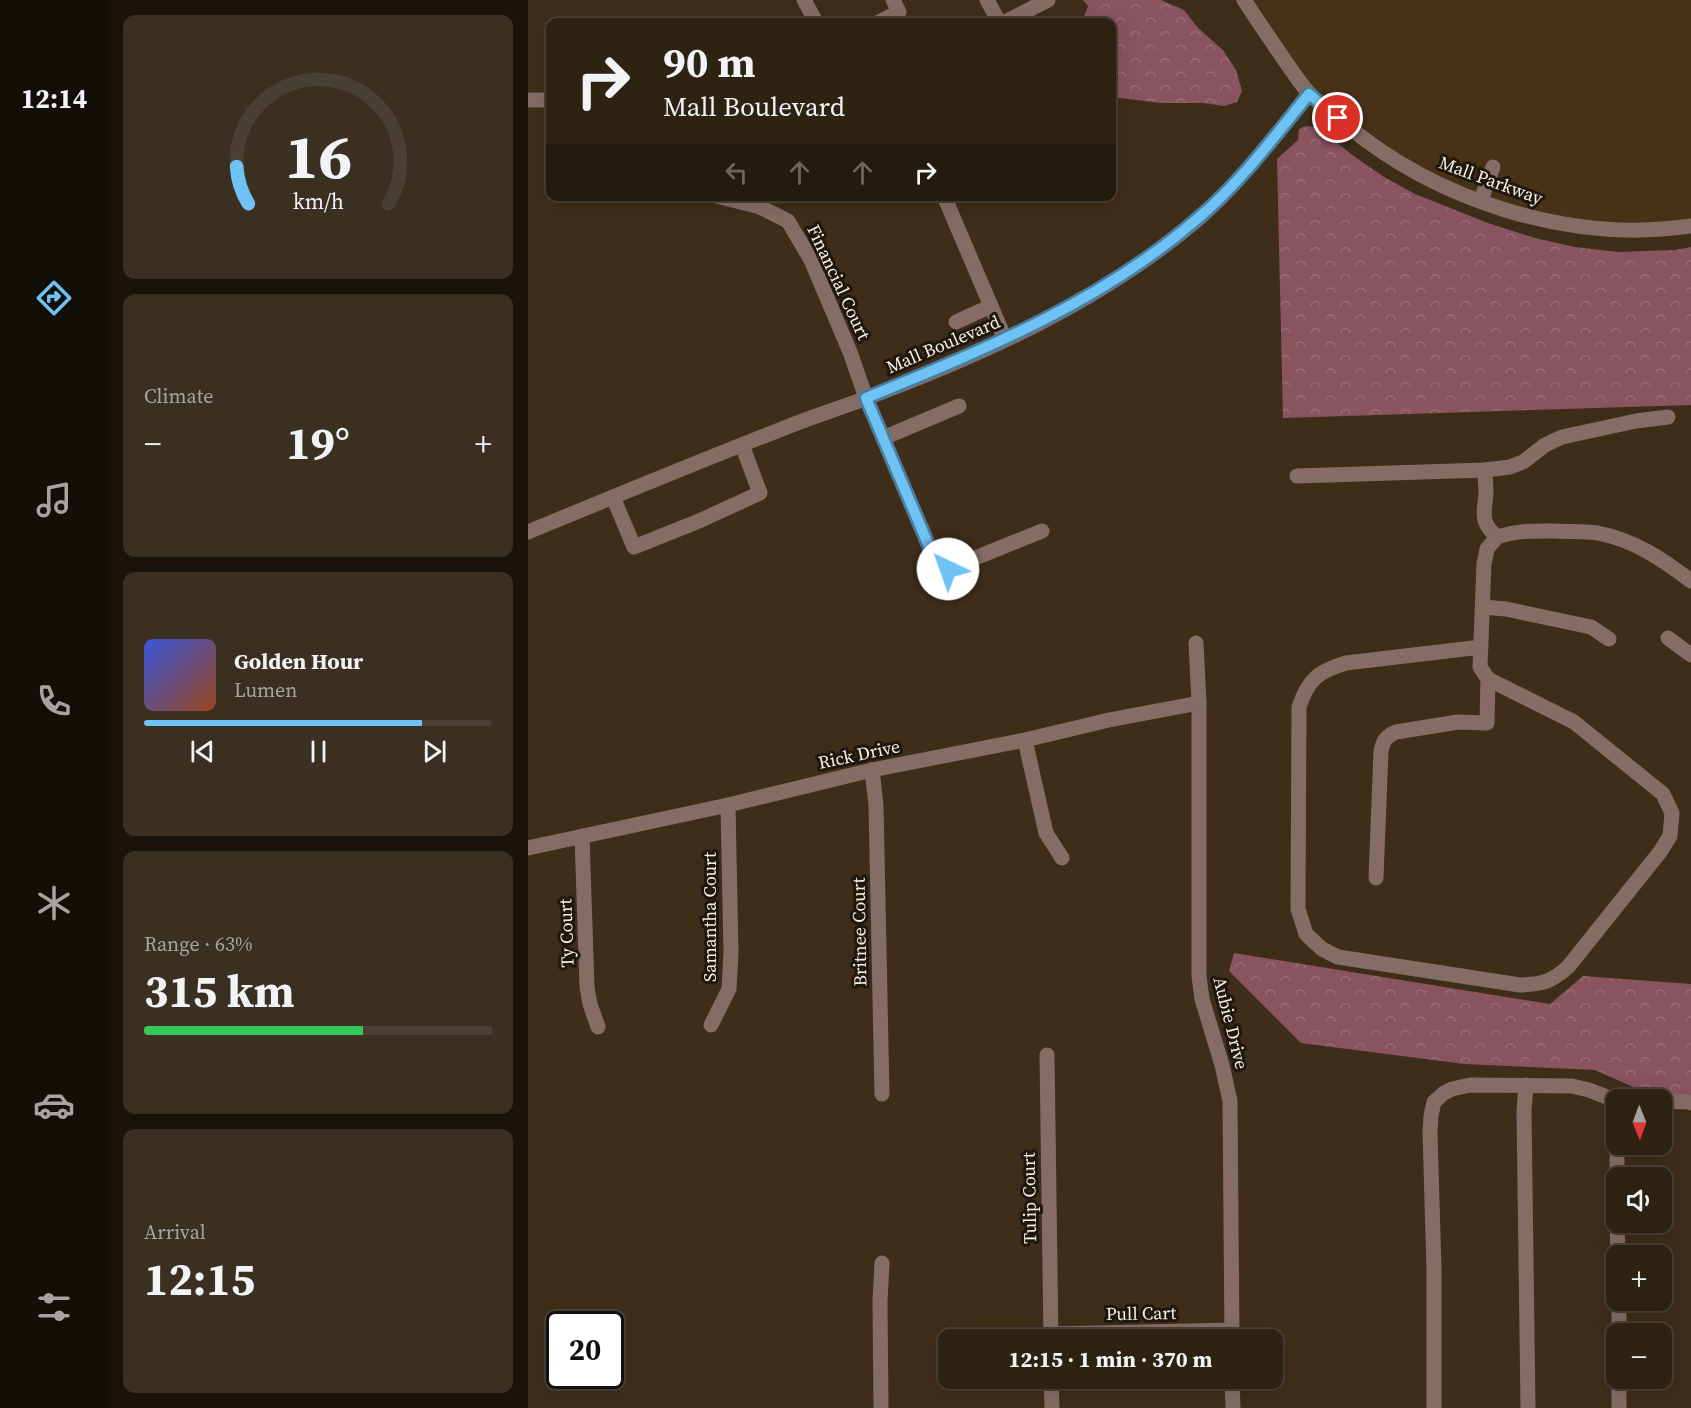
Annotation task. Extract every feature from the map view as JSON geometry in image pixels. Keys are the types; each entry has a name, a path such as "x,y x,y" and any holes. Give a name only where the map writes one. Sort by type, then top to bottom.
{"street":[{"path":"804,0 808,18"},
{"path":"887,18 899,12 893,0"},
{"path":"987,0 997,18"},
{"path":"1013,18 1048,0"},
{"name":"Mall Parkway","path":"1244,0 1309,94 1368,143 1427,177 1458,192 1521,215 1555,223 1622,231 1691,226"},
{"name":"Mall Boulevard","path":"528,532 967,357 1087,297 1145,261 1198,219 1246,172 1309,94"},
{"path":"528,99 546,100"},
{"path":"1481,200 1493,167"},
{"name":"Financial Court","path":"737,201 760,207 788,221 811,260 850,352 866,398 937,565 948,569 1042,531"},
{"path":"946,201 1005,339"},
{"path":"956,322 991,306"},
{"path":"883,438 959,406"},
{"path":"1298,477 1485,470 1510,467 1523,462 1545,445 1562,438 1636,421 1668,417"},
{"path":"613,497 634,547 699,521 760,493 742,445"},
{"path":"1485,470 1484,519 1488,529 1497,537"},
{"path":"1481,647 1346,663 1313,678 1299,707 1298,909 1306,934 1322,949 1338,957 1520,985 1539,984 1554,979 1568,967 1660,852 1670,836 1672,813 1663,794 1574,722 1488,679 1480,667 1481,647 1483,607 1484,564 1487,549 1497,537 1513,532 1596,533 1625,540 1644,549 1691,581"},
{"path":"1483,607 1506,609 1591,627 1609,639"},
{"path":"1668,638 1691,655"},
{"name":"Aubie Drive","path":"1196,643 1199,703 1199,976 1202,999 1222,1065 1230,1101 1232,1329"},
{"path":"1376,878 1383,743 1388,735 1396,732 1458,722 1487,723 1488,679"},
{"name":"Rick Drive","path":"528,848 728,805 873,770 1199,703"},
{"path":"1025,740 1046,833 1062,858"},
{"name":"Britnee Court","path":"873,770 876,804 882,1094"},
{"name":"Samantha Court","path":"711,1025 729,989 728,805"},
{"name":"Ty Court","path":"582,836 587,987 598,1027"},
{"name":"Tulip Court","path":"1047,1055 1051,1329"},
{"path":"1434,1408 1434,1269 1430,1133 1434,1102 1452,1089 1470,1085 1572,1086 1589,1089 1606,1096"},
{"path":"1526,1085 1524,1111 1528,1408"},
{"path":"1672,1101 1691,1103"},
{"path":"882,1263 880,1301 882,1408"},
{"path":"1052,1389 1052,1408"},
{"path":"1232,1389 1233,1408"},
{"path":"1619,1389 1619,1408"}],"shaded area":[{"path":"1247,0 1691,0 1691,226 1588,228 1427,178 1309,94"}],"green space":[{"path":"1083,0 1161,0 1184,10 1198,28 1223,50 1236,70 1242,91 1237,102 1224,106 1203,103 1161,103 1116,97 1116,18 1083,18 1088,6"},
{"path":"1307,126 1322,131 1384,177 1415,194 1488,223 1535,238 1575,247 1618,252 1675,250 1691,247 1691,405 1283,418 1277,159 1298,140 1299,129"},
{"path":"1234,953 1550,1004 1583,976 1691,984 1691,1100 1672,1096 1672,1089 1638,1089 1595,1070 1464,1064 1301,1043 1229,971"}],"route":[{"path":"948,569 937,565 866,398 967,357 1043,321 1145,261 1198,219 1246,172 1309,94 1338,118"}]}
